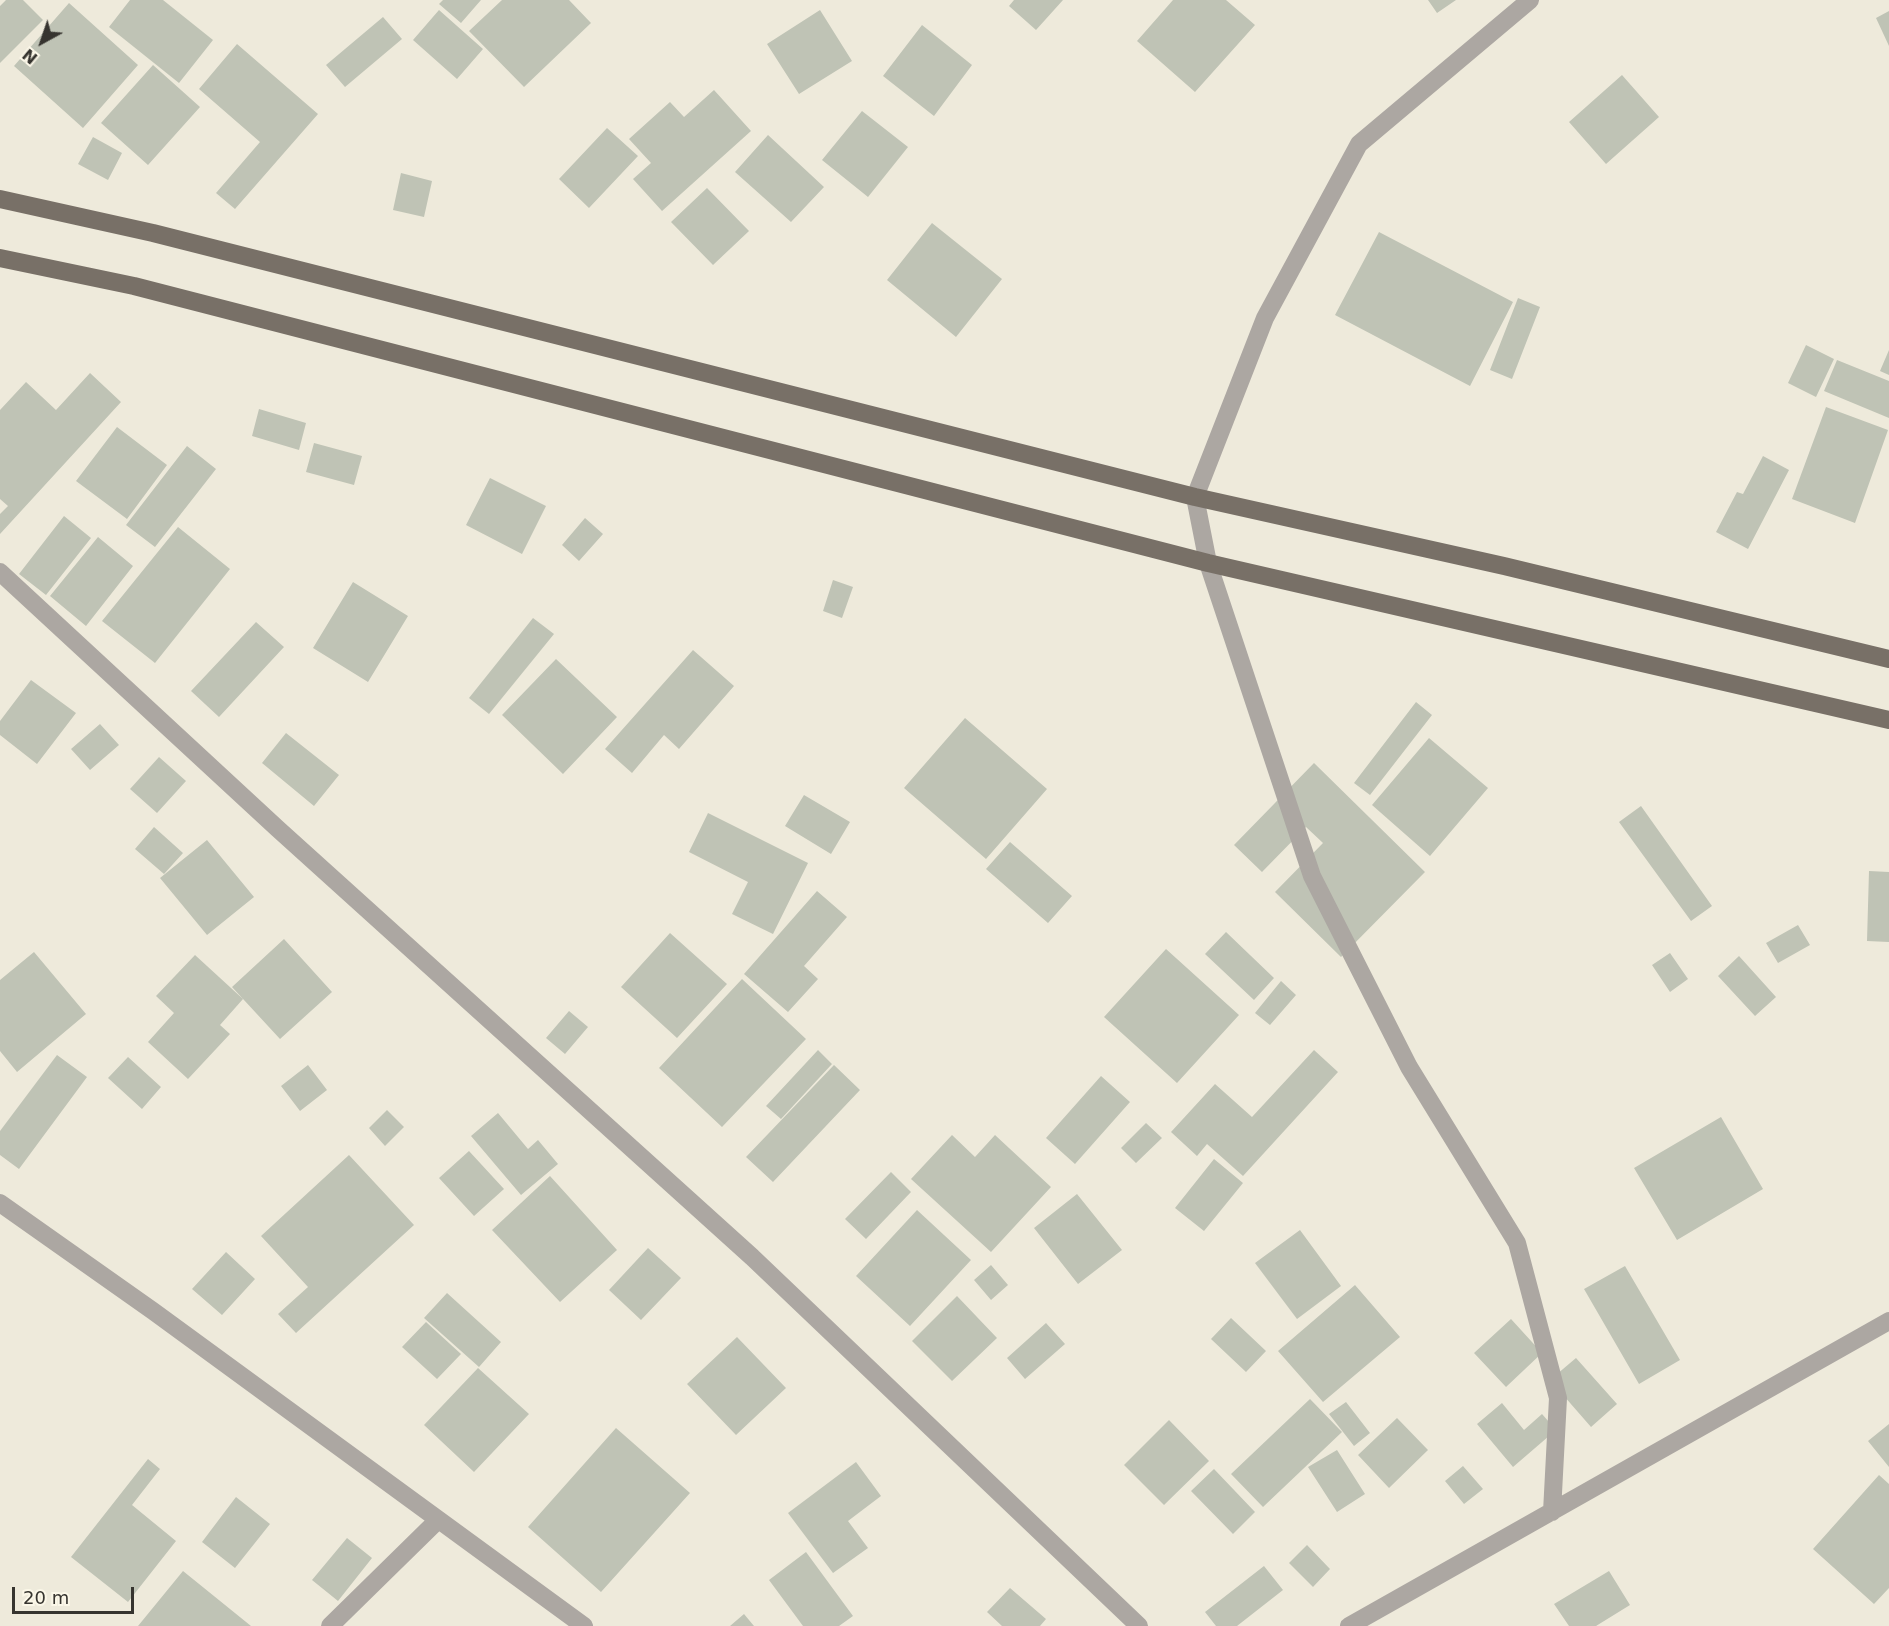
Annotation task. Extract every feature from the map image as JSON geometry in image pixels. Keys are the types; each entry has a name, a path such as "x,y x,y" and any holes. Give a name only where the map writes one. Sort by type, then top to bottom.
{"main road":[{"path":"0,199 153,233 1195,497 1492,564 1889,659"},
{"path":"0,258 134,286 1208,563 1889,720"}],"street":[{"path":"1530,0 1359,144 1265,318 1195,497 1208,563 1312,876 1409,1066 1517,1243 1558,1398 1552,1512"},
{"path":"0,572 287,837 752,1257 1139,1626"},
{"path":"0,1203 153,1311 584,1626"},
{"path":"1349,1626 1889,1321"},
{"path":"330,1626 438,1520"}],"building":[{"path":"6,0 23,0 43,20 0,63 0,6"},
{"path":"130,0 163,0 213,40 179,83 109,27"},
{"path":"443,0 481,0 461,23 439,4"},
{"path":"502,0 569,0 591,23 524,87 469,31"},
{"path":"1014,0 1063,0 1036,30 1009,6"},
{"path":"1173,0 1226,0 1255,25 1195,92 1137,41"},
{"path":"1428,0 1456,0 1437,13"},
{"path":"69,3 138,65 83,128 14,66"},
{"path":"439,10 483,49 457,79 413,40"},
{"path":"820,10 852,61 799,94 767,44"},
{"path":"1889,11 1889,46 1876,18"},
{"path":"383,17 402,39 345,87 326,65"},
{"path":"922,25 972,65 934,116 883,76"},
{"path":"237,44 318,114 235,209 216,193 260,142 199,89"},
{"path":"153,65 200,107 148,165 101,123"},
{"path":"1622,75 1659,117 1606,164 1569,122"},
{"path":"714,90 751,131 662,211 633,179 651,163 629,139 670,102 684,117"},
{"path":"862,111 908,147 868,197 822,160"},
{"path":"607,128 638,156 589,208 559,179"},
{"path":"768,135 824,187 791,222 735,172"},
{"path":"93,137 122,153 108,180 78,164"},
{"path":"401,173 432,181 424,217 393,210"},
{"path":"707,188 749,231 713,265 671,222"},
{"path":"932,223 1002,279 956,337 887,280"},
{"path":"1379,232 1513,302 1470,386 1335,315"},
{"path":"1518,298 1540,307 1512,379 1490,370"},
{"path":"1806,345 1834,359 1816,397 1788,383"},
{"path":"1889,350 1889,375 1880,371"},
{"path":"1837,360 1889,381 1889,418 1824,391"},
{"path":"90,373 121,402 0,534 0,514 8,506 0,499 0,410 26,382 56,410"},
{"path":"1826,407 1888,430 1855,523 1792,499"},
{"path":"259,409 306,423 299,450 252,436"},
{"path":"117,427 167,465 127,519 76,481"},
{"path":"314,443 362,456 354,485 306,472"},
{"path":"187,446 216,469 155,547 126,525"},
{"path":"1763,456 1789,470 1748,549 1716,532 1737,492 1743,494"},
{"path":"490,478 546,506 522,554 466,525"},
{"path":"64,516 91,538 46,595 19,574"},
{"path":"585,518 603,534 579,561 562,545"},
{"path":"178,527 230,569 155,663 102,621"},
{"path":"98,537 133,566 86,626 50,596"},
{"path":"833,580 853,587 842,618 823,611"},
{"path":"353,582 408,616 368,682 313,648"},
{"path":"533,618 554,634 489,714 469,698"},
{"path":"256,622 284,647 219,717 191,691"},
{"path":"693,650 734,686 679,749 664,735 632,773 605,749"},
{"path":"556,659 617,717 563,774 502,715"},
{"path":"31,680 76,713 37,764 0,735 0,721"},
{"path":"1416,702 1432,715 1370,795 1354,783"},
{"path":"965,718 1047,789 986,859 904,788"},
{"path":"100,724 119,745 90,770 71,749"},
{"path":"286,733 339,775 314,806 262,763"},
{"path":"1429,738 1488,788 1430,856 1372,805"},
{"path":"159,757 186,781 157,813 130,789"},
{"path":"1314,763 1425,872 1341,957 1275,892 1323,843 1306,827 1262,872 1234,845"},
{"path":"804,795 850,822 831,854 785,826"},
{"path":"1641,806 1712,906 1691,921 1619,822"},
{"path":"708,813 808,863 773,934 732,914 748,882 689,852"},
{"path":"154,827 183,853 164,874 135,849"},
{"path":"207,840 254,897 207,935 160,878"},
{"path":"1010,842 1072,896 1048,923 986,869"},
{"path":"1869,871 1889,872 1889,942 1867,941"},
{"path":"817,891 847,917 804,966 818,979 788,1012 744,974"},
{"path":"1798,925 1810,945 1778,963 1766,943"},
{"path":"1226,932 1274,978 1254,1000 1205,954"},
{"path":"670,933 727,984 677,1038 621,987"},
{"path":"284,939 332,992 280,1039 232,987"},
{"path":"1166,949 1239,1015 1177,1083 1104,1017"},
{"path":"34,952 86,1014 17,1072 0,1051 0,980"},
{"path":"1670,953 1688,979 1670,992 1652,965"},
{"path":"195,955 243,999 220,1025 230,1034 188,1079 148,1042 174,1013 156,996"},
{"path":"1739,956 1776,997 1755,1016 1718,976"},
{"path":"742,979 806,1039 722,1127 659,1068"},
{"path":"1281,981 1296,995 1270,1025 1255,1013"},
{"path":"569,1011 588,1027 565,1054 546,1038"},
{"path":"818,1050 832,1064 781,1119 766,1106"},
{"path":"1314,1050 1338,1072 1243,1176 1207,1144 1197,1156 1171,1132 1215,1084 1252,1117"},
{"path":"57,1055 87,1077 19,1169 0,1155 0,1131"},
{"path":"128,1057 161,1087 142,1109 108,1078"},
{"path":"308,1065 327,1090 300,1111 281,1086"},
{"path":"834,1065 860,1090 773,1182 746,1157"},
{"path":"1101,1076 1130,1102 1075,1164 1046,1138"},
{"path":"387,1110 404,1127 385,1146 369,1128"},
{"path":"498,1113 528,1149 538,1140 558,1164 521,1195 471,1136"},
{"path":"1721,1117 1763,1189 1677,1240 1634,1168"},
{"path":"1146,1123 1162,1138 1136,1163 1121,1148"},
{"path":"952,1135 975,1157 995,1135 1051,1187 991,1252 911,1179"},
{"path":"469,1151 504,1189 474,1216 439,1178"},
{"path":"349,1155 414,1225 296,1333 278,1314 308,1287 261,1236"},
{"path":"1214,1159 1243,1183 1204,1231 1175,1208"},
{"path":"891,1172 911,1192 866,1239 845,1219"},
{"path":"550,1176 617,1250 560,1302 492,1230"},
{"path":"1077,1194 1122,1250 1078,1284 1034,1228"},
{"path":"917,1210 971,1260 910,1326 856,1276"},
{"path":"1300,1230 1341,1286 1297,1319 1255,1263"},
{"path":"648,1248 681,1278 641,1320 609,1290"},
{"path":"226,1252 255,1279 222,1315 192,1289"},
{"path":"991,1265 1008,1285 991,1300 974,1280"},
{"path":"1625,1266 1680,1360 1639,1384 1584,1289"},
{"path":"1355,1285 1400,1337 1323,1402 1278,1351"},
{"path":"447,1293 501,1342 479,1367 424,1318"},
{"path":"957,1296 997,1338 952,1381 912,1341"},
{"path":"1231,1318 1266,1351 1246,1372 1211,1339"},
{"path":"1511,1319 1542,1353 1506,1387 1474,1353"},
{"path":"426,1322 461,1354 437,1379 402,1347"},
{"path":"1046,1323 1065,1344 1025,1379 1007,1358"},
{"path":"737,1337 786,1388 736,1435 687,1384"},
{"path":"1576,1358 1617,1404 1591,1427 1550,1380"},
{"path":"478,1368 529,1414 474,1472 424,1425"},
{"path":"1310,1399 1342,1432 1263,1507 1231,1474"},
{"path":"1346,1402 1370,1433 1354,1446 1329,1414"},
{"path":"1502,1403 1524,1430 1542,1414 1556,1430 1513,1467 1477,1424"},
{"path":"1397,1418 1428,1450 1389,1488 1358,1455"},
{"path":"1169,1420 1209,1461 1164,1505 1124,1465"},
{"path":"1889,1424 1889,1467 1868,1441"},
{"path":"616,1428 690,1493 601,1592 528,1527"},
{"path":"1337,1450 1365,1494 1337,1512 1308,1467"},
{"path":"148,1459 160,1469 132,1505 176,1541 128,1602 71,1557"},
{"path":"856,1462 881,1496 848,1521 868,1548 833,1573 788,1513"},
{"path":"1463,1466 1483,1489 1464,1504 1445,1481"},
{"path":"1214,1469 1255,1512 1233,1534 1191,1491"},
{"path":"1879,1475 1889,1484 1889,1588 1874,1604 1813,1549"},
{"path":"236,1497 270,1524 235,1568 202,1542"},
{"path":"347,1538 372,1558 338,1601 312,1580"},
{"path":"1307,1545 1330,1569 1313,1587 1289,1563"},
{"path":"806,1552 853,1616 839,1626 803,1626 769,1580"},
{"path":"1264,1566 1283,1590 1237,1626 1216,1626 1205,1612"},
{"path":"183,1571 251,1626 138,1626"},
{"path":"1609,1571 1630,1605 1596,1626 1569,1626 1554,1604"},
{"path":"1010,1588 1046,1619 1040,1626 1002,1626 987,1612"},
{"path":"744,1614 754,1626 730,1626"}]}
